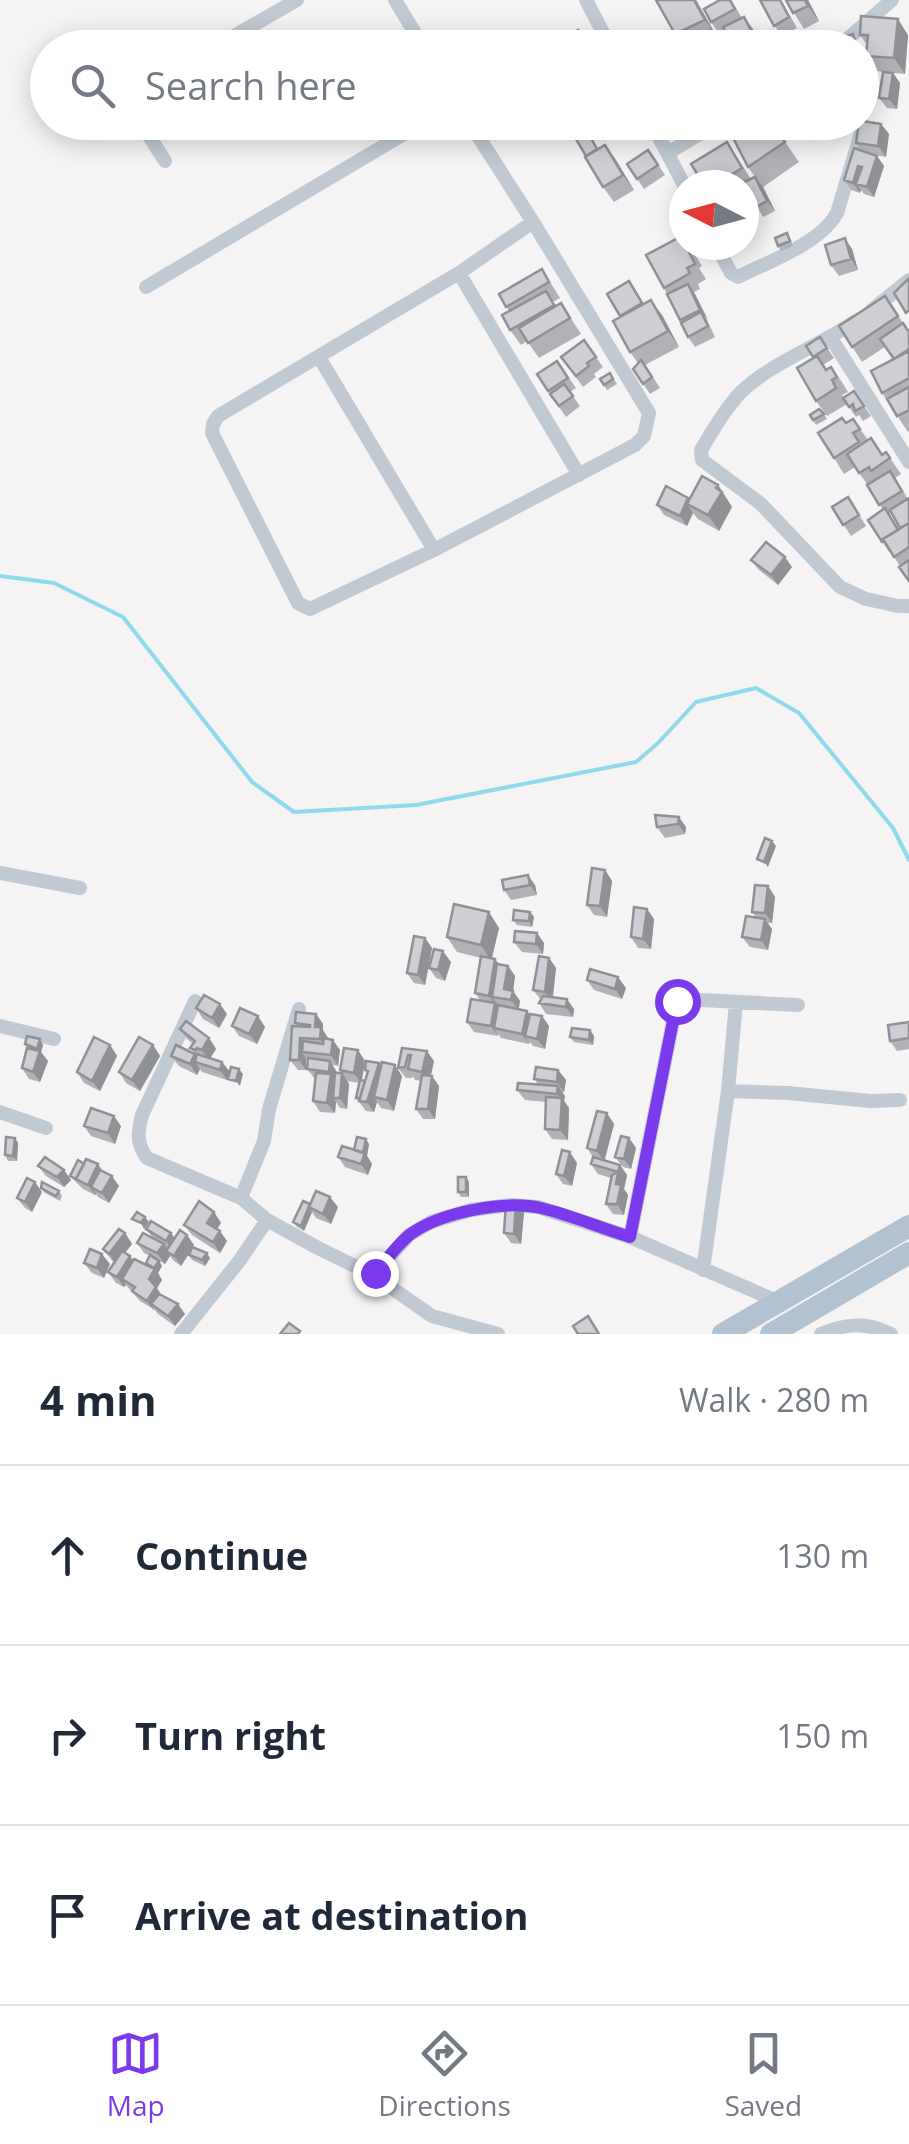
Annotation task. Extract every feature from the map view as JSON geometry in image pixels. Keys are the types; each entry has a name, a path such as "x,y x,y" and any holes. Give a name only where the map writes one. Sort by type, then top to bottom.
{"main road":[{"path":"723,1334 909,1226"},
{"path":"771,1334 909,1253"}],"street":[{"path":"244,30 297,0"},
{"path":"396,0 414,30"},
{"path":"586,0 602,30"},
{"path":"858,30 892,0"},
{"path":"152,140 165,161"},
{"path":"146,287 394,140"},
{"path":"481,140 533,222 649,413 644,436 636,445 434,550 310,609 298,604 212,433 218,416 459,273 533,222"},
{"path":"661,140 676,170"},
{"path":"668,154 690,140"},
{"path":"724,260 738,277 801,246 830,224 837,213 859,140"},
{"path":"459,273 579,475"},
{"path":"909,280 831,338 742,391 720,418 700,455 761,504 840,587 866,600 909,606"},
{"path":"831,338 909,462"},
{"path":"319,357 434,550"},
{"path":"0,873 80,888"},
{"path":"195,1001 142,1115 139,1142 147,1158 240,1198 267,1220 372,1275 432,1316 498,1334"},
{"path":"630,1237 677,1001 798,1005"},
{"path":"704,1270 736,1002"},
{"path":"240,1198 259,1157 299,1009"},
{"path":"0,1026 54,1038"},
{"path":"728,1092 900,1100"},
{"path":"0,1112 46,1128"},
{"path":"372,1275 409,1235 432,1222 470,1210 538,1207 630,1237 779,1302"},
{"path":"181,1334 267,1220"},
{"path":"821,1334 843,1325 863,1324 890,1334"}],"building":[{"path":"656,0 694,0 705,20 684,30 673,30"},
{"path":"720,0 730,0 735,9 711,22 704,9"},
{"path":"760,0 780,0 789,17 774,26"},
{"path":"786,0 805,0 808,6 793,13"},
{"path":"861,16 898,19 894,58 879,57 879,30 860,30"},
{"path":"744,17 751,30 724,30 723,27"},
{"path":"883,72 893,73 889,99 879,98"},
{"path":"577,140 592,140 597,149 586,156"},
{"path":"734,140 784,140 785,142 748,167"},
{"path":"856,140 879,140 878,146 856,143"},
{"path":"727,142 742,168 695,170 691,164"},
{"path":"605,145 623,175 603,187 585,157"},
{"path":"854,148 877,156 867,187 856,184 862,167 858,166 853,183 844,180"},
{"path":"648,150 658,165 637,179 627,164"},
{"path":"759,185 767,201 759,205"},
{"path":"787,233 790,241 778,246 775,238"},
{"path":"845,238 851,259 831,265 825,245"},
{"path":"669,243 669,260 693,260 695,264 687,268 690,273 664,288 646,255"},
{"path":"542,269 549,282 506,307 499,294"},
{"path":"909,278 909,310 906,313 894,293"},
{"path":"629,281 642,303 620,316 607,294"},
{"path":"688,284 700,310 680,320 667,294"},
{"path":"546,291 554,305 510,330 502,315"},
{"path":"885,296 898,316 852,347 839,326"},
{"path":"651,300 668,331 630,352 613,321"},
{"path":"561,303 570,318 528,343 519,328"},
{"path":"701,312 708,326 688,337 681,323"},
{"path":"903,323 909,332 909,349 894,359 880,339"},
{"path":"820,337 827,348 813,357 806,346"},
{"path":"584,340 596,357 576,376 561,357"},
{"path":"909,351 909,378 882,393 871,371"},
{"path":"817,356 826,370 831,367 837,377 832,380 836,388 816,401 797,368"},
{"path":"641,360 652,377 643,384 633,369"},
{"path":"557,361 568,378 548,391 537,374"},
{"path":"610,373 613,379 604,385 600,379"},
{"path":"564,384 573,396 559,406 550,394"},
{"path":"909,387 909,410 897,416 887,399"},
{"path":"854,391 864,406 855,411 853,404 849,407 843,398"},
{"path":"819,409 824,414 813,420 810,415"},
{"path":"842,418 846,423 853,419 860,429 853,433 859,442 834,458 818,433"},
{"path":"871,438 882,455 886,452 890,458 871,471 869,467 859,473 847,454"},
{"path":"890,471 902,491 879,505 867,485"},
{"path":"702,476 722,492 708,515 687,504"},
{"path":"666,486 688,498 680,516 657,505"},
{"path":"848,497 859,515 843,525 832,507"},
{"path":"909,498 909,523 900,528 890,510"},
{"path":"885,508 898,530 882,542 868,520"},
{"path":"909,523 909,547 894,557 883,539"},
{"path":"766,542 785,557 771,575 751,560"},
{"path":"909,560 909,581 899,567"},
{"path":"655,815 679,817 678,824 657,827"},
{"path":"765,838 772,841 764,862 757,859"},
{"path":"592,868 605,870 600,906 587,905"},
{"path":"528,875 530,885 504,890 502,880"},
{"path":"755,885 768,886 765,913 752,912"},
{"path":"454,904 489,912 481,945 447,937"},
{"path":"634,907 647,909 643,939 631,937"},
{"path":"514,910 530,912 529,921 513,920"},
{"path":"746,916 765,919 761,940 742,937"},
{"path":"515,931 537,933 536,944 514,942"},
{"path":"414,936 425,938 418,975 407,973"},
{"path":"434,949 443,951 438,970 429,968"},
{"path":"481,956 495,959 489,996 475,993"},
{"path":"539,956 549,958 545,992 533,990"},
{"path":"497,964 508,966 504,989 513,991 511,1000 492,997"},
{"path":"590,969 618,977 615,989 587,980"},
{"path":"204,995 220,1004 212,1018 196,1008"},
{"path":"543,996 567,999 566,1007 539,1003"},
{"path":"471,999 495,1003 491,1026 467,1022"},
{"path":"498,1005 527,1011 522,1034 494,1028"},
{"path":"240,1008 258,1016 249,1034 232,1026"},
{"path":"296,1012 316,1014 315,1027 321,1027 320,1039 300,1038 299,1060 290,1060 292,1026 310,1027 295,1023"},
{"path":"530,1014 542,1016 537,1039 525,1036"},
{"path":"186,1021 209,1038 202,1050 190,1048 195,1041 180,1029"},
{"path":"909,1022 909,1038 890,1041 888,1025"},
{"path":"572,1028 590,1030 589,1040 570,1037"},
{"path":"27,1036 40,1039 37,1049 25,1044"},
{"path":"94,1037 110,1045 92,1081 77,1072"},
{"path":"139,1037 153,1045 132,1080 119,1072"},
{"path":"324,1038 333,1040 331,1055 302,1052 303,1041 323,1044"},
{"path":"176,1045 195,1054 190,1064 171,1056"},
{"path":"27,1048 40,1051 33,1072 22,1068"},
{"path":"344,1048 358,1050 354,1073 340,1070"},
{"path":"402,1048 427,1051 422,1072 408,1069 411,1055 405,1067 398,1068"},
{"path":"197,1054 222,1062 220,1070 195,1062"},
{"path":"308,1058 330,1061 329,1072 307,1069"},
{"path":"366,1061 379,1063 367,1102 359,1101 368,1071"},
{"path":"382,1062 395,1065 387,1100 374,1097"},
{"path":"231,1067 239,1069 236,1081 228,1079"},
{"path":"536,1067 558,1070 557,1082 534,1079"},
{"path":"316,1073 331,1074 327,1103 313,1101"},
{"path":"335,1073 342,1073 340,1098 333,1098"},
{"path":"422,1075 432,1076 428,1109 416,1109"},
{"path":"360,1080 365,1081 360,1098 356,1098"},
{"path":"518,1083 558,1086 557,1094 517,1090"},
{"path":"546,1097 562,1098 560,1130 545,1129"},
{"path":"91,1108 114,1116 108,1133 84,1126"},
{"path":"597,1111 607,1113 597,1151 587,1148"},
{"path":"621,1136 629,1138 624,1159 615,1157"},
{"path":"6,1137 15,1138 13,1156 5,1155"},
{"path":"357,1137 366,1139 363,1153 354,1150"},
{"path":"342,1146 365,1153 361,1164 338,1157"},
{"path":"562,1150 570,1152 564,1176 556,1174"},
{"path":"45,1157 64,1170 57,1177 38,1166"},
{"path":"593,1157 620,1165 618,1172 591,1164"},
{"path":"86,1159 98,1164 88,1185 76,1179"},
{"path":"78,1160 84,1164 76,1179 70,1176"},
{"path":"100,1170 112,1176 102,1193 91,1187"},
{"path":"618,1172 616,1184 621,1185 617,1204 606,1204 612,1175"},
{"path":"458,1177 466,1177 466,1192 458,1192"},
{"path":"27,1178 35,1182 25,1202 17,1198"},
{"path":"42,1182 59,1191 56,1196 41,1188"},
{"path":"316,1191 330,1197 323,1214 309,1207"},
{"path":"199,1201 214,1212 207,1223 220,1231 213,1242 184,1225"},
{"path":"303,1201 310,1204 301,1226 293,1222"},
{"path":"506,1202 516,1203 514,1234 504,1233"},
{"path":"137,1212 145,1217 141,1223 132,1219"},
{"path":"151,1221 171,1233 166,1241 146,1229"},
{"path":"119,1229 125,1233 109,1254 103,1249"},
{"path":"180,1230 187,1235 174,1256 166,1251"},
{"path":"143,1233 164,1244 157,1253 137,1243"},
{"path":"192,1247 207,1253 202,1260 189,1255"},
{"path":"90,1249 102,1254 97,1268 84,1263"},
{"path":"122,1251 130,1256 117,1277 108,1272"},
{"path":"150,1255 159,1261 154,1268 146,1263"},
{"path":"134,1259 155,1269 149,1279 156,1287 147,1301 122,1279"},
{"path":"159,1294 178,1304 168,1316 151,1304"},
{"path":"588,1316 599,1334 578,1334 573,1326"},
{"path":"289,1323 300,1331 298,1334 280,1334"}],"waterway":[{"path":"0,576 54,583 123,617 252,782 294,812 416,805 636,762 696,702 756,688 799,713 893,828 909,860"}],"route":[{"path":"375,1273 409,1235 432,1222 470,1210 538,1207 630,1237 677,1001"}]}
